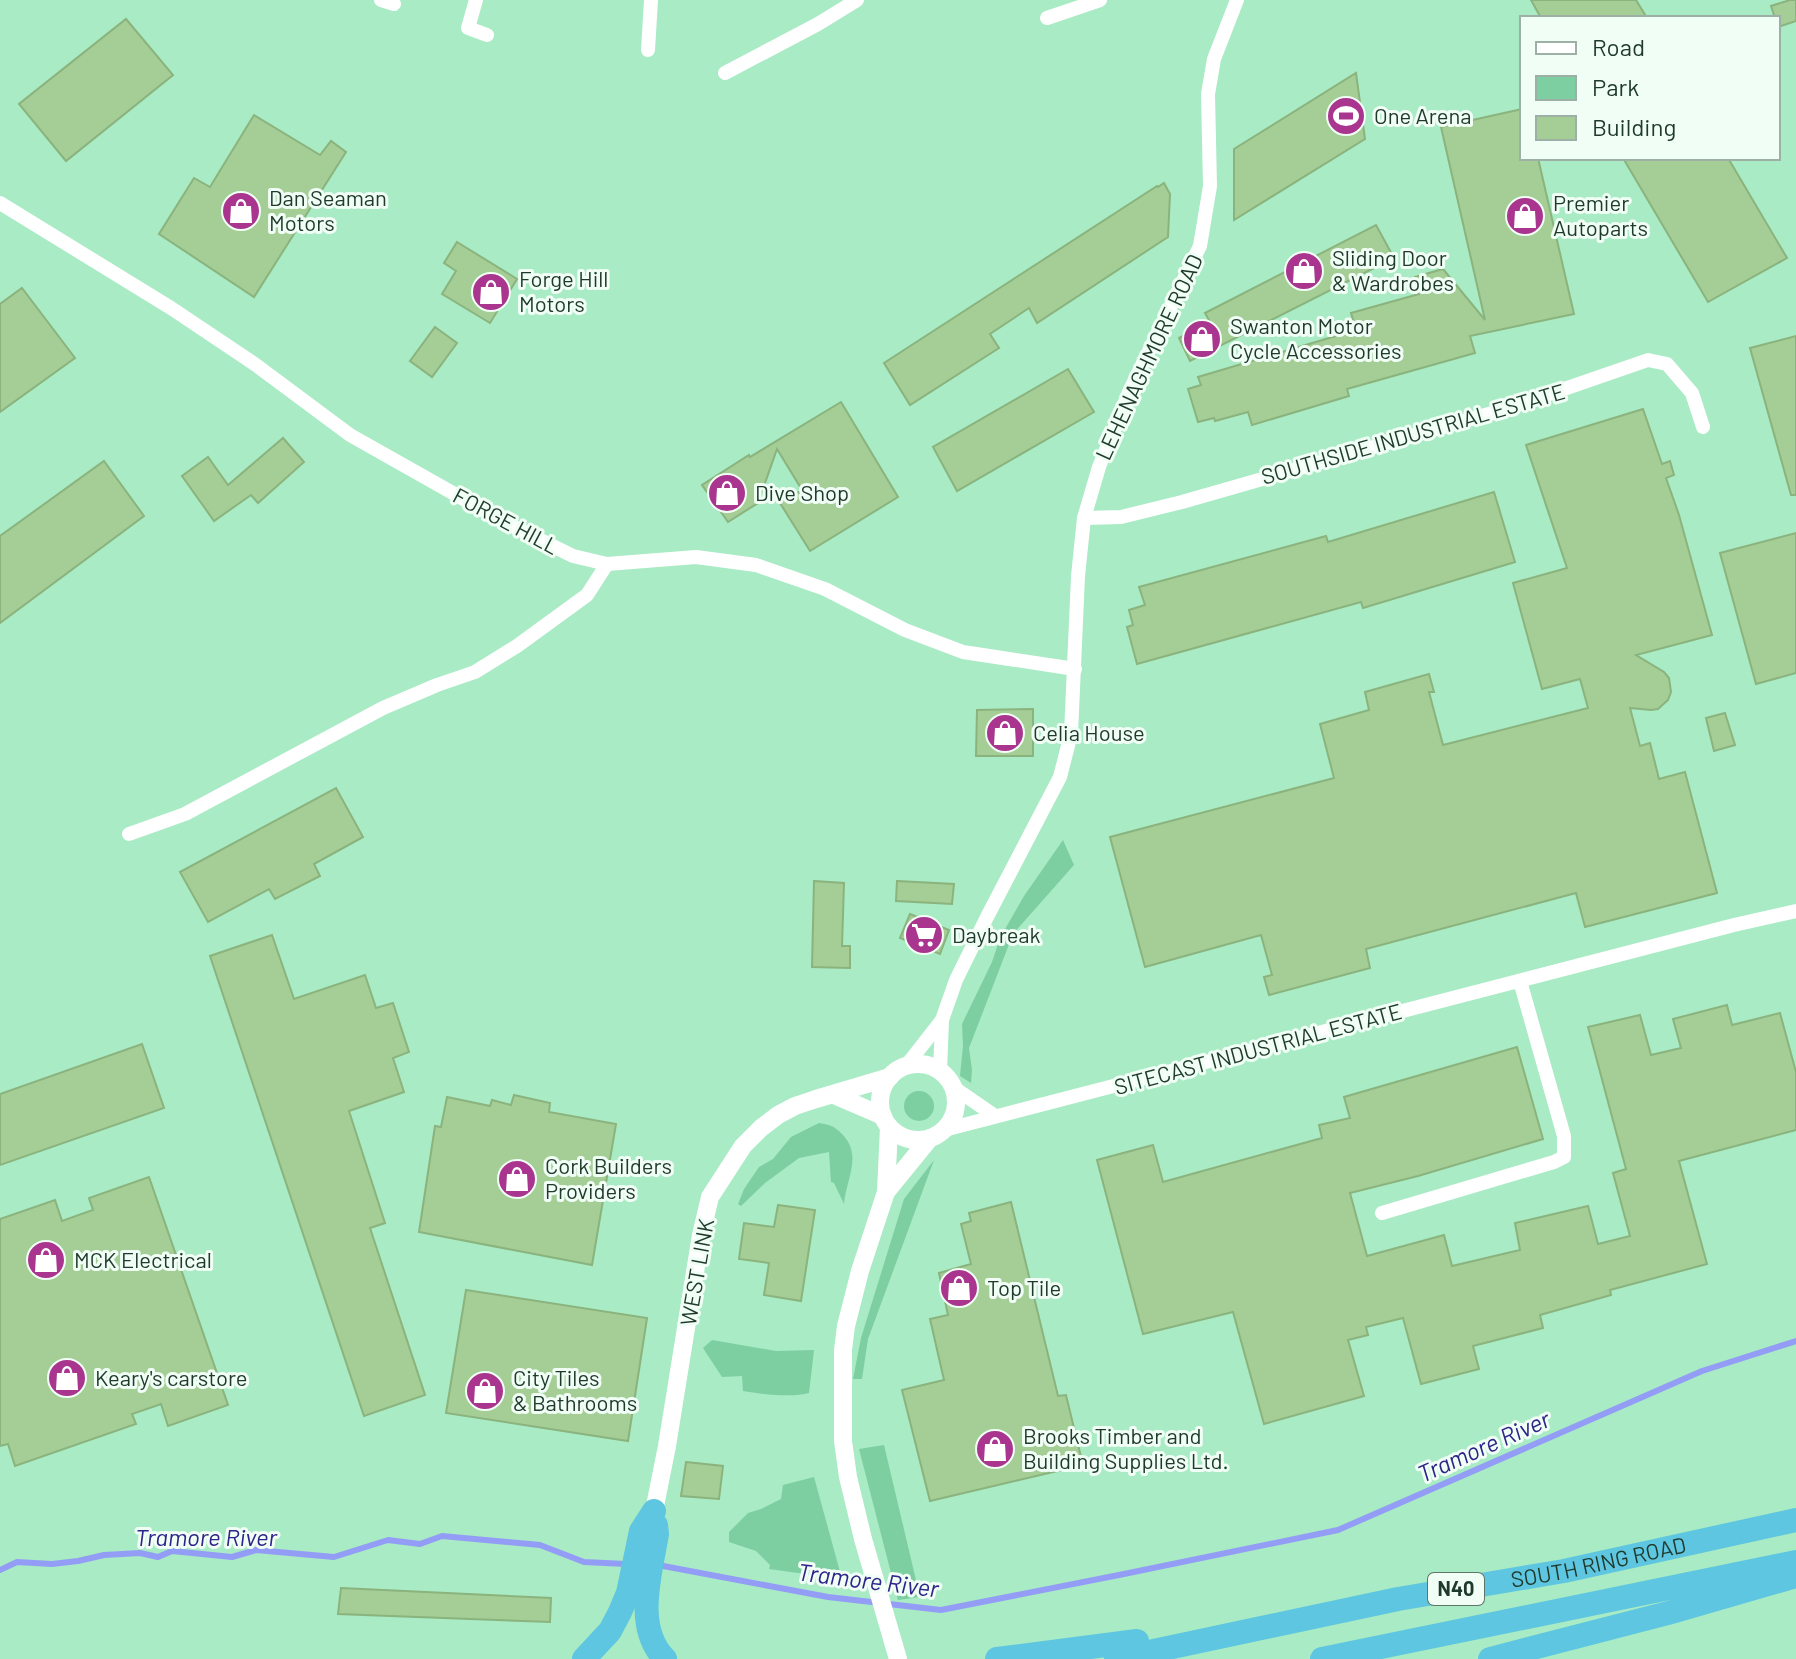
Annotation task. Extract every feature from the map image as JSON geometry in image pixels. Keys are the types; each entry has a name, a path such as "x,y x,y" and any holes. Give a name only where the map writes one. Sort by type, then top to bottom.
{"highway":[{"path":"584,1659 610,1631 620,1612 628,1593 641,1531 654,1511"},
{"path":"654,1511 657,1534 645,1602 649,1630 660,1655 665,1659"},
{"name":"SOUTH RING ROAD","path":"1116,1659 1398,1599 1564,1571 1796,1520"},
{"name":"SOUTH RING ROAD","path":"1322,1659 1796,1562"},
{"path":"1490,1659 1796,1576"},
{"path":"997,1659 1274,1624"}],"street":[{"path":"476,0 468,28 487,35"},
{"path":"648,50 651,0"},
{"path":"725,73 818,24 856,0"},
{"path":"1047,18 1100,0"},
{"name":"LEHENAGHMORE ROAD","path":"942,1020 956,980 1060,777 1071,734 1078,576 1084,518 1099,467 1129,392 1200,246 1210,186 1208,94 1214,59 1237,0"},
{"name":"FORGE HILL","path":"0,203 171,308 350,435 506,523 573,556 607,564 696,557 756,565 825,589 905,630 963,652 1075,669"},
{"name":"SOUTHSIDE INDUSTRIAL ESTATE","path":"1084,518 1121,517 1182,502 1506,409 1648,360 1667,364 1692,393 1703,427"},
{"path":"129,834 185,814 383,708 475,672 587,595 607,564"},
{"name":"SITECAST INDUSTRIAL ESTATE","path":"937,1134 995,1116 1796,911"},
{"path":"1382,1213 1564,1157 1564,1136 1520,981"},
{"path":"898,1659 848,1477 843,1441 843,1350 860,1271 886,1192 886,1122 881,1096 890,1077 906,1066 942,1020"},
{"path":"940,1071 942,1020"},
{"path":"886,1192 951,1121 955,1110 953,1087 940,1071 918,1064 906,1066"},
{"name":"WEST LINK","path":"654,1511 710,1197 734,1158 761,1128 778,1115 795,1106 890,1077"},
{"path":"953,1087 995,1116"},
{"path":"834,1095 886,1122 908,1139 919,1140 937,1134"}],"green space":[{"path":"1063,840 1074,865 1013,934 969,1048 971,1083 960,1076 962,1024 1000,938 1024,896"},
{"path":"919,1091 930,1095 934,1106 930,1117 919,1121 908,1117 904,1106 908,1095"},
{"path":"819,1123 837,1129 851,1150 852,1168 844,1204 831,1182 829,1152 799,1158 765,1183 741,1206 738,1204 759,1167 773,1159 791,1137"},
{"path":"934,1160 868,1339 862,1379 853,1379 861,1338 904,1199"},
{"path":"712,1340 776,1351 814,1350 809,1393 785,1395 743,1391 742,1376 722,1377 703,1348"},
{"path":"884,1445 920,1597 898,1600 859,1449"},
{"path":"814,1477 842,1579 769,1569 770,1565 756,1551 729,1542 729,1532 748,1513 781,1499 783,1485"}],"building":[{"path":"1531,0 1636,0 1646,16 1540,16"},
{"path":"1796,0 1796,21 1780,26 1780,16 1774,16 1771,6"},
{"path":"126,19 173,75 66,161 19,104"},
{"path":"1356,73 1365,139 1234,220 1234,149"},
{"path":"1520,109 1520,160 1538,160 1574,314 1470,336 1475,353 1347,389 1349,396 1252,425 1248,412 1198,422 1188,389 1201,385 1198,377 1356,330 1351,313 1419,294 1415,277 1443,269 1485,320 1441,127"},
{"name":"Dan Seaman Motors","path":"254,115 320,155 331,141 346,152 254,297 159,234 194,178 210,187"},
{"path":"1624,160 1729,160 1787,258 1708,302"},
{"path":"1164,183 1170,194 1168,237 1037,323 1029,308 990,334 999,348 910,405 884,363"},
{"path":"1376,225 1394,258 1190,361 1179,338 1210,322 1205,313"},
{"path":"457,242 517,279 490,323 442,294 456,271 444,263"},
{"path":"22,288 75,358 0,412 0,304"},
{"path":"435,327 457,343 432,377 410,361"},
{"path":"1796,336 1796,495 1791,495 1750,348"},
{"path":"1068,369 1094,412 957,491 933,447"},
{"path":"841,402 898,497 810,551 780,503 802,490 777,449 758,503 728,522 702,485"},
{"path":"1643,409 1662,464 1670,461 1674,475 1666,478 1712,635 1636,655 1664,672 1669,678 1671,692 1668,700 1658,709 1630,708 1640,746 1650,743 1659,779 1685,772 1717,893 1585,927 1576,893 1366,949 1370,968 1269,995 1264,977 1272,975 1261,935 1145,967 1110,837 1334,778 1320,724 1369,710 1365,692 1429,674 1434,692 1429,692 1443,745 1588,708 1580,679 1542,689 1513,583 1567,568 1526,445"},
{"path":"283,438 304,462 258,503 251,495 214,521 182,476 208,457 228,485"},
{"path":"104,461 144,516 0,623 0,536"},
{"path":"1494,492 1515,562 1363,608 1361,602 1137,664 1127,627 1133,625 1129,610 1145,605 1139,587 1326,536 1328,542"},
{"path":"1796,533 1796,673 1756,684 1720,553"},
{"name":"Celia House","path":"1033,709 1033,756 976,756 977,710"},
{"path":"1725,713 1735,745 1714,751 1706,718"},
{"path":"336,788 363,837 314,864 320,876 275,899 269,889 208,922 180,872"},
{"path":"814,881 844,883 842,946 850,946 850,968 812,967"},
{"path":"897,881 954,884 952,904 896,901"},
{"path":"910,914 949,930 940,954 900,938"},
{"path":"272,935 294,999 365,975 376,1008 393,1003 409,1052 393,1058 404,1092 349,1111 385,1223 370,1228 425,1395 364,1416 210,956"},
{"path":"1727,1005 1732,1025 1780,1013 1796,1072 1796,1130 1679,1161 1707,1264 1610,1290 1611,1295 1540,1315 1543,1328 1473,1346 1479,1369 1421,1384 1403,1318 1366,1327 1368,1335 1348,1340 1364,1396 1264,1424 1233,1312 1143,1334 1097,1160 1153,1145 1163,1182 1322,1138 1319,1125 1350,1118 1344,1097 1517,1047 1543,1139 1350,1193 1367,1256 1444,1235 1452,1266 1520,1250 1515,1223 1588,1206 1598,1244 1630,1236 1613,1173 1626,1169 1588,1027 1640,1015 1651,1055 1681,1048 1673,1019"},
{"path":"142,1044 164,1108 0,1165 0,1094"},
{"name":"Cork Builders Providers","path":"514,1095 550,1103 549,1112 616,1124 592,1265 419,1232 435,1126 441,1127 447,1097 490,1106 492,1100 511,1105"},
{"path":"149,1177 228,1405 168,1426 161,1404 132,1414 136,1424 15,1466 8,1444 0,1446 0,1219 55,1200 62,1221 93,1210 89,1198"},
{"path":"1011,1202 1058,1396 1066,1395 1083,1465 930,1501 902,1390 944,1380 930,1319 948,1315 939,1273 971,1264 961,1224 971,1221 969,1213"},
{"path":"778,1205 815,1210 801,1301 764,1295 769,1263 739,1259 744,1223 774,1227"},
{"path":"466,1290 647,1318 628,1441 446,1413"},
{"path":"686,1462 723,1466 719,1499 681,1496"},
{"path":"341,1588 551,1598 550,1622 338,1614"}],"waterway":[{"name":"Tramore River","path":"658,1565 828,1597 941,1610 1119,1575 1338,1530 1702,1371 1796,1341"},
{"name":"Tramore River","path":"0,1570 17,1562 52,1564 104,1555 140,1553 158,1557 172,1551 232,1557 256,1550 334,1557 388,1540 420,1544 442,1536 540,1545 584,1562 626,1564"}],"place":[{"name":"One Arena","path":"1346,116"},
{"name":"Dan Seaman Motors","path":"241,211"},
{"name":"Premier Autoparts","path":"1525,216"},
{"name":"Sliding Door & Wardrobes","path":"1304,271"},
{"name":"Forge Hill Motors","path":"491,292"},
{"name":"Swanton Motor Cycle Accessories","path":"1202,339"},
{"name":"Dive Shop","path":"727,493"},
{"name":"Celia House","path":"1005,733"},
{"name":"Daybreak","path":"924,935"},
{"name":"Cork Builders Providers","path":"517,1179"},
{"name":"MCK Electrical","path":"46,1260"},
{"name":"Top Tile","path":"959,1288"},
{"name":"Keary's carstore","path":"67,1378"},
{"name":"City Tiles & Bathrooms","path":"485,1391"},
{"name":"Brooks Timber and Building Supplies Ltd.","path":"995,1449"}]}
